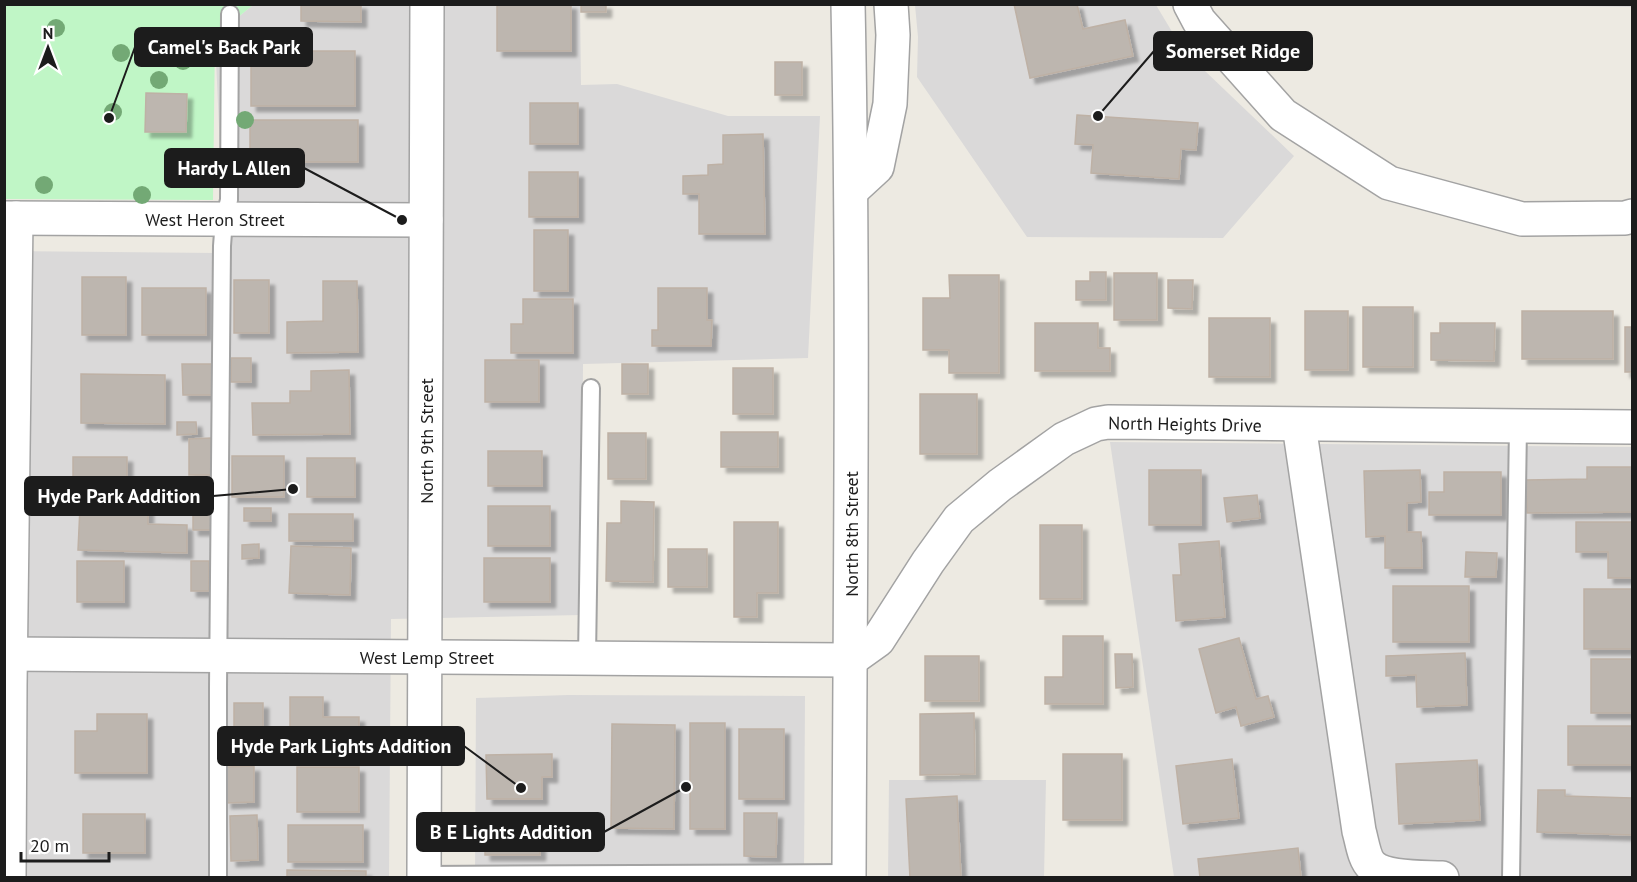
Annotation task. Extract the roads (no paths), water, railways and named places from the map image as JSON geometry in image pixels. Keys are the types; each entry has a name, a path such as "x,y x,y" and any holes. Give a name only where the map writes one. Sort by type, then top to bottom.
{"street":[{"name":"North 9th Street","path":"424,876 427,4"},
{"name":"North 8th Street","path":"848,4 852,190 849,875"},
{"path":"852,190 878,166 890,104 893,35 891,4"},
{"path":"1190,4 1199,21 1283,114 1389,183 1522,219 1632,216"},
{"name":"West Heron Street","path":"10,218 426,220"},
{"path":"9,878 7,654 10,218"},
{"name":"North Heights Drive","path":"850,660 878,640 928,562 959,519 1000,485 1065,439 1096,424 1108,422 1632,427"},
{"path":"1299,425 1359,831 1366,855 1372,866 1386,873 1405,877 1442,878"},
{"name":"West Lemp Street","path":"7,654 850,660"}],"lane":[{"path":"218,878 222,269 224,219 229,200 230,14"},
{"path":"587,658 591,388"},
{"path":"1511,878 1518,426"},
{"path":"424,876 849,875"}],"place":[{"name":"Somerset Ridge","path":"1098,116"},
{"name":"Camel's Back Park","path":"109,118"},
{"name":"Hardy L Allen","path":"402,220"},
{"name":"Hyde Park Addition","path":"293,489"},
{"name":"B E Lights Addition","path":"686,787"},
{"name":"Hyde Park Lights Addition","path":"521,788"}]}
